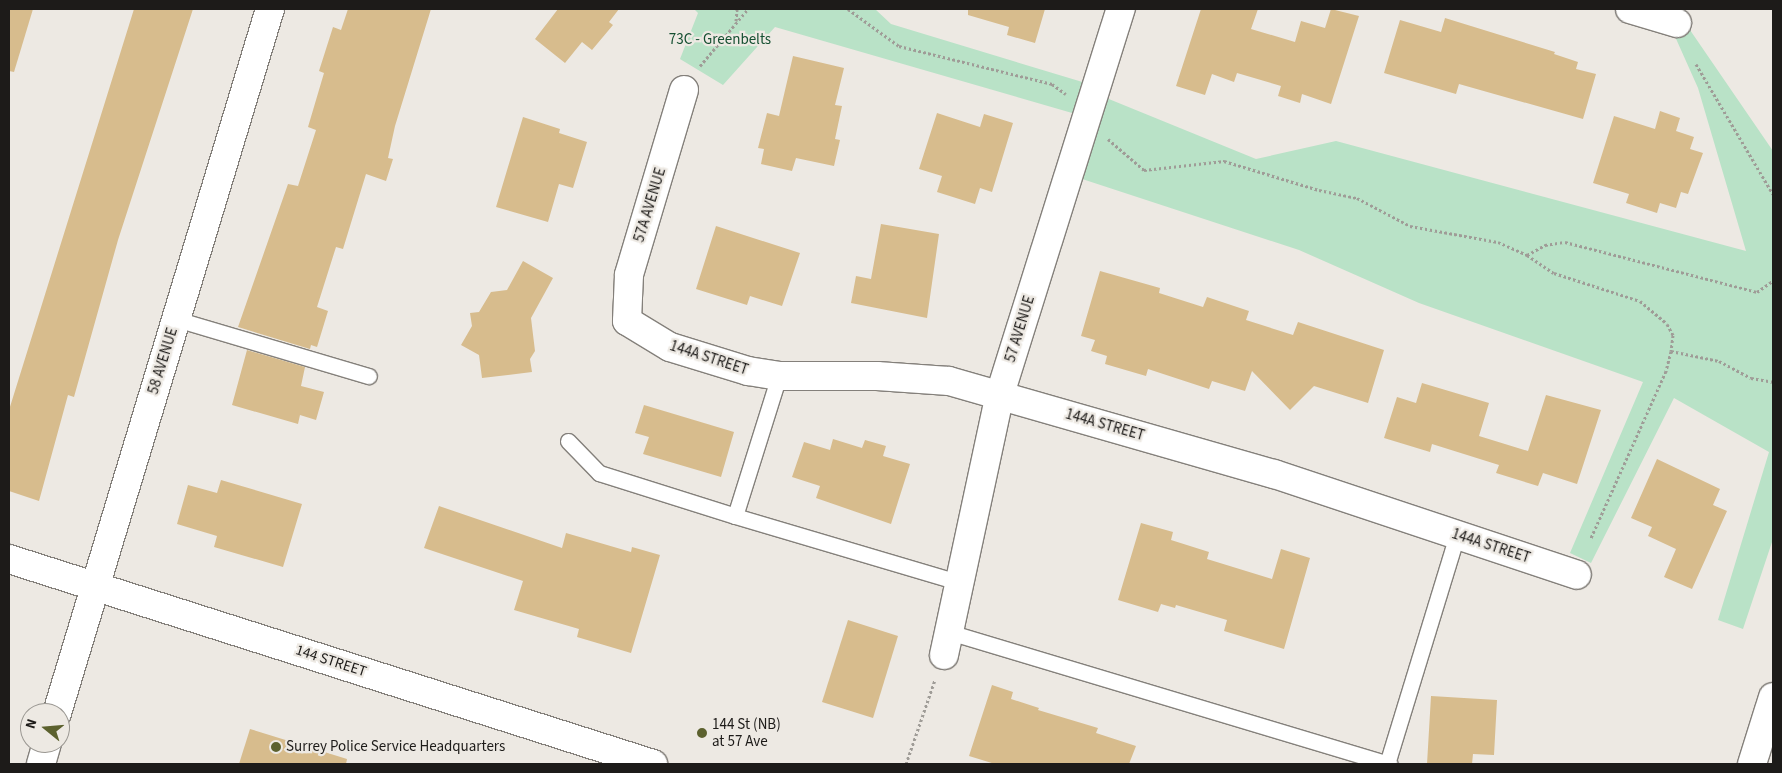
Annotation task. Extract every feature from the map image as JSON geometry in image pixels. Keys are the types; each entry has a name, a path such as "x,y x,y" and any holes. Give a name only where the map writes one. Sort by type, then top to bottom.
{"main road":[{"name":"58 AVENUE","path":"60,703 270,9"},
{"name":"57 AVENUE","path":"946,643 961,583 976,498 1000,394 1121,9"},
{"path":"1630,9 1677,23"},
{"name":"57A AVENUE","path":"627,321 629,275 684,90"},
{"name":"144A STREET","path":"627,321 670,347 748,371 779,376 877,376 940,380 1000,394 1274,474 1577,575"},
{"name":"144 STREET","path":"9,559 653,764"},
{"path":"1752,764 1773,697"}],"lane":[{"path":"176,319 369,376"},
{"path":"735,516 779,376"},
{"path":"568,441 599,473 735,516 961,583"},
{"path":"946,643 1389,764 1456,535"}],"path":[{"path":"736,21 737,9"},
{"path":"700,66 748,9"},
{"path":"848,9 899,46 1052,84 1072,99"},
{"path":"1696,64 1773,194"},
{"path":"1100,132 1132,162 1144,170 1224,161 1319,190 1358,198 1410,226 1498,242 1527,255 1554,273 1640,301 1667,324 1673,335 1671,351 1666,370 1592,538"},
{"path":"1527,255 1545,244 1565,242 1758,292 1773,281"},
{"path":"1671,351 1719,361 1751,378 1773,382"},
{"path":"906,764 946,643"}],"green space":[{"name":"73C - Greenbelts","path":"694,9 875,9 891,24 1089,84 1079,115 775,27 723,85 680,59 698,13"},
{"path":"1690,30 1773,151 1773,539 1743,629 1718,620 1769,452 1674,398 1591,563 1570,553 1643,382 1419,303 1299,250 1073,176 1099,95 1256,159 1336,141 1746,251 1698,88 1673,32"}],"building":[{"path":"9,9 33,9 14,72 9,71"},
{"path":"134,9 193,9 118,240 74,397 68,395 39,501 9,491 9,410"},
{"path":"348,9 431,9 395,126 388,158 393,159 386,181 366,174 343,249 336,247 317,307 328,311 317,347 311,345 310,349 238,327 288,184 298,186 316,130 308,127 324,73 319,71 333,27 341,30"},
{"path":"558,9 619,9 609,22 613,25 592,50 582,42 565,63 535,39"},
{"path":"968,9 1045,9 1035,43 1007,35 1009,27 968,15"},
{"path":"1201,9 1258,9 1251,29 1295,42 1301,21 1325,28 1331,9 1359,16 1331,104 1302,94 1300,103 1278,96 1281,86 1237,73 1234,82 1212,74 1205,95 1176,86"},
{"path":"1445,18 1555,52 1554,54 1578,62 1576,69 1596,74 1583,119 1459,84 1456,94 1384,73 1400,20 1441,32"},
{"path":"793,56 844,68 835,105 842,106 835,139 840,140 834,166 796,158 792,171 761,164 764,149 758,148 767,113 779,116"},
{"path":"1660,111 1680,118 1676,131 1694,137 1690,149 1703,153 1688,194 1681,192 1676,208 1660,203 1657,213 1626,203 1629,194 1593,183 1614,116 1655,129"},
{"path":"937,113 980,127 984,114 1013,123 992,192 980,188 975,204 937,192 942,176 919,169"},
{"path":"523,117 560,129 559,133 587,142 573,188 559,184 548,222 496,207"},
{"path":"881,224 939,234 927,318 851,303 856,276 871,279"},
{"path":"716,226 800,253 782,306 750,296 747,305 696,289"},
{"path":"523,261 553,278 531,318 535,351 530,359 532,372 482,378 479,355 461,345 472,326 470,313 479,312 491,292 507,290"},
{"path":"1100,271 1160,288 1159,293 1203,307 1207,297 1249,311 1246,320 1293,335 1298,322 1384,350 1368,403 1314,386 1290,410 1252,371 1245,391 1212,381 1209,389 1148,369 1146,376 1105,364 1107,356 1091,351 1095,340 1081,336"},
{"path":"247,350 305,367 301,386 324,392 316,420 300,415 298,424 232,405"},
{"path":"1422,383 1489,403 1479,436 1528,451 1546,395 1601,410 1577,484 1543,473 1538,486 1496,473 1499,465 1432,444 1430,452 1384,438 1397,397 1416,403"},
{"path":"644,405 734,432 721,477 643,454 649,437 635,433"},
{"path":"833,439 862,448 865,440 886,446 883,456 910,464 891,524 816,498 820,486 792,477 804,442 830,450"},
{"path":"1657,459 1720,489 1713,505 1727,511 1692,589 1664,577 1676,549 1648,536 1652,527 1631,518"},
{"path":"221,480 302,504 283,567 214,547 217,536 177,524 188,485 217,493"},
{"path":"439,506 562,548 566,533 631,552 632,547 660,555 631,653 577,637 579,629 514,610 523,581 424,548"},
{"path":"1141,523 1173,532 1171,540 1209,552 1207,559 1272,579 1281,549 1310,558 1284,649 1224,631 1227,620 1176,605 1175,608 1161,604 1158,612 1118,600"},
{"path":"848,620 898,636 873,718 822,702"},
{"path":"992,685 1013,692 1011,699 1039,708 1038,710 1098,728 1096,733 1136,746 1129,764 995,764 969,756"},
{"path":"1431,696 1497,700 1494,755 1473,754 1472,764 1427,764"},
{"name":"Surrey Police Service Headquarters","path":"250,729 347,759 346,764 239,764"}],"place":[{"name":"144 St (NB) at 57 Ave","path":"702,733"},
{"name":"Surrey Police Service Headquarters","path":"276,747"}]}
